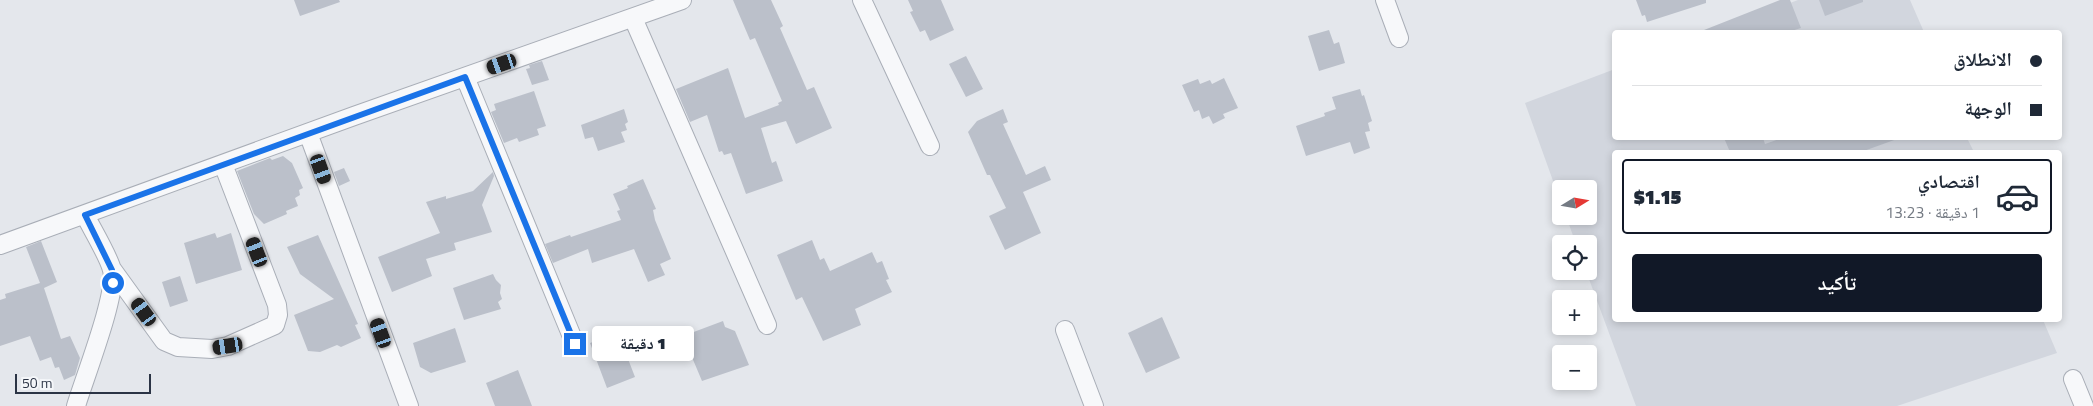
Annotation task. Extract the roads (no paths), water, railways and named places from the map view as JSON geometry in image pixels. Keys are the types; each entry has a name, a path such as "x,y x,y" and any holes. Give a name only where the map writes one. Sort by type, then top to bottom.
{"street":[{"path":"0,245 682,0"},
{"path":"862,0 930,146"},
{"path":"1385,0 1399,38"},
{"path":"633,18 766,325"},
{"path":"465,77 575,344"},
{"path":"308,133 409,406"},
{"path":"85,215 112,270 164,341 178,347 212,349 228,346 276,324 278,315 277,305 223,164"},
{"path":"76,406 109,302 113,283 112,270"},
{"path":"1065,330 1094,406"},
{"path":"2073,379 2084,406"}]}
